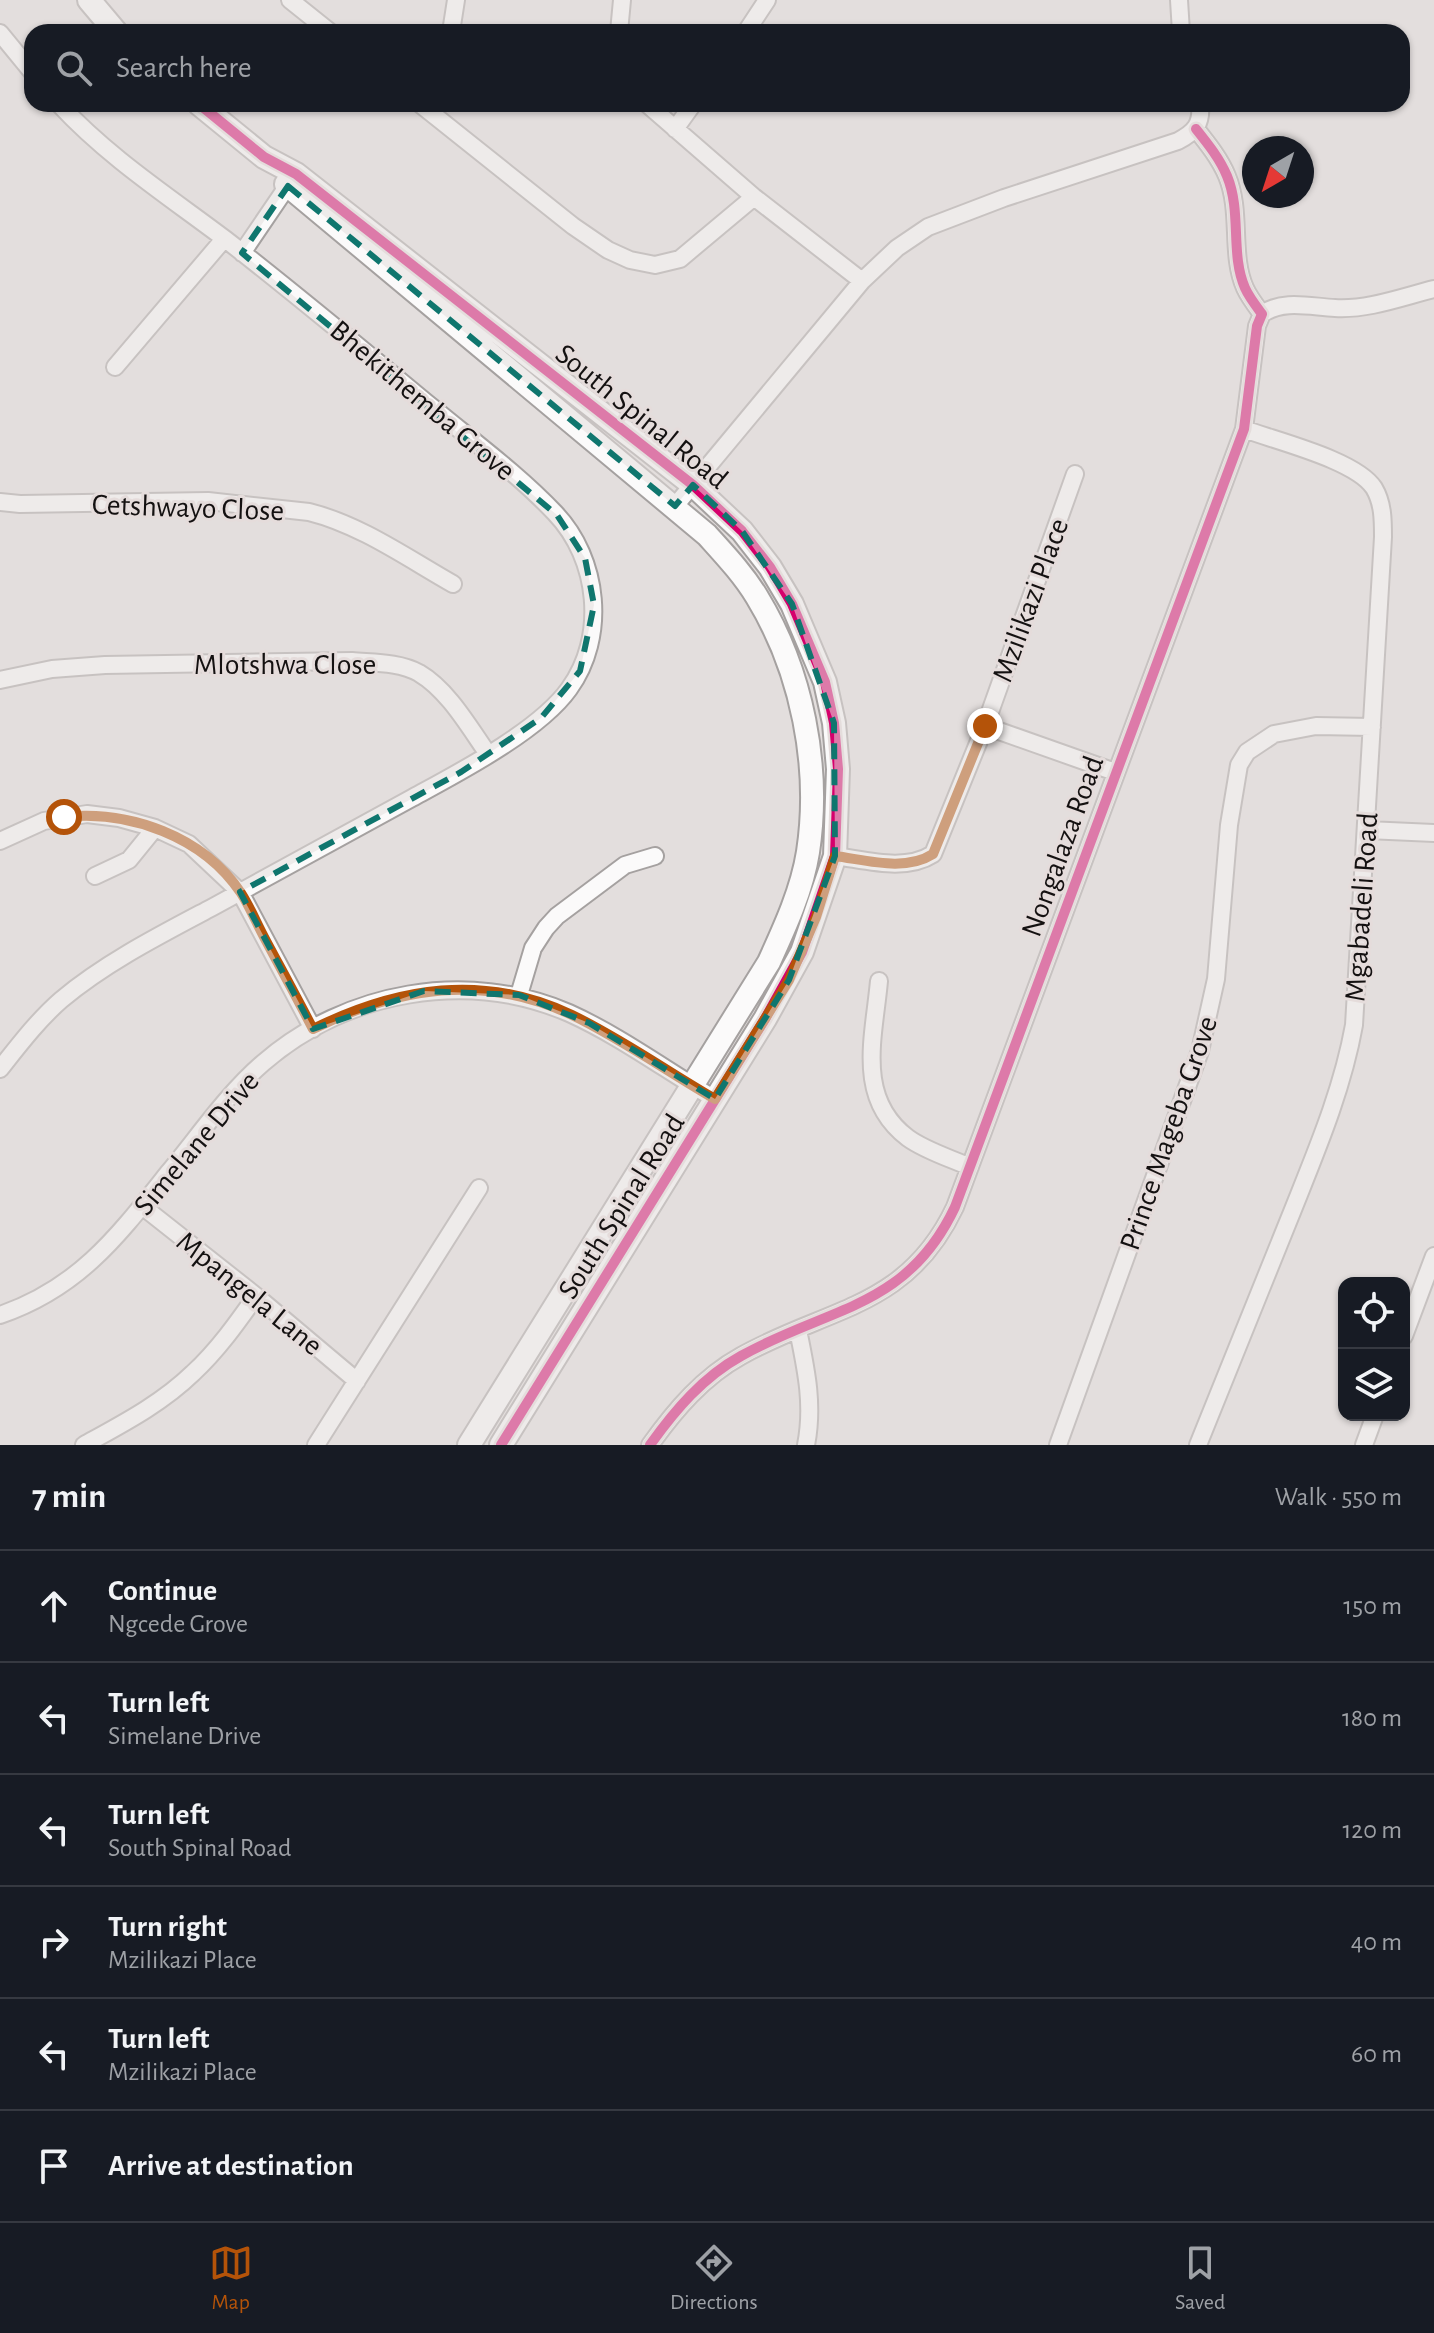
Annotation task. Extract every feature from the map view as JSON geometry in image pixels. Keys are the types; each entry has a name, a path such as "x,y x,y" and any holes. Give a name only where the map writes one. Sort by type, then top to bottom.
{"street":[{"path":"89,0 109,24"},
{"path":"290,0 320,24"},
{"path":"452,24 456,0"},
{"path":"620,24 622,0"},
{"path":"751,24 767,0"},
{"path":"1179,0 1180,24"},
{"path":"0,33 24,62"},
{"name":"Bhekithemba Grove","path":"67,112 127,167 242,253 534,492 572,533 585,558 594,605 591,632 580,671 569,690 541,718 488,754"},
{"name":"South Spinal Road","path":"209,112 675,506 733,563 757,597 778,637 796,685 805,722 813,800 807,854 784,930 769,962 469,1445"},
{"path":"433,112 573,226 608,250 630,260 655,265 680,259 754,197"},
{"path":"656,112 754,197 862,281"},
{"path":"675,129 687,112"},
{"path":"675,506 862,281 897,248 928,227 1004,198 1178,141 1196,129 1200,112"},
{"path":"1196,129 1220,162 1228,179 1235,208 1238,266 1244,287 1262,314 1273,307 1287,305 1339,309 1359,307 1434,289"},
{"path":"242,253 292,180"},
{"name":"South Spinal Road","path":"292,180 693,485 742,531 770,567 792,604 820,669 834,723 838,815 835,856 816,917 789,980 501,1445"},
{"path":"115,367 224,239"},
{"name":"Nongalaza Road","path":"650,1445 679,1406 713,1375 742,1355 876,1295 924,1258 946,1225 1244,429 1257,326 1262,314"},
{"name":"Mgabadeli Road","path":"1198,1445 1309,1169 1344,1070 1354,1025 1383,537 1381,503 1375,490 1355,470 1244,429"},
{"name":"Mzilikazi Place","path":"835,856 897,863 925,859 933,854 985,726 1075,474"},
{"name":"Cetshwayo Close","path":"0,502 208,501 309,512 367,535 453,584"},
{"name":"Mlotshwa Close","path":"0,680 52,669 105,665 384,663 411,670 431,683 465,721 488,754"},
{"path":"985,726 1115,772"},
{"name":"Prince Mageba Grove","path":"1058,1445 1200,1051 1216,979 1229,825 1239,765 1247,752 1274,734 1316,726 1372,727"},
{"path":"0,1069 47,1013 82,984 488,754"},
{"path":"0,841 44,821 75,815 119,818 155,828 189,844 240,892 313,1029"},
{"path":"95,876 129,860 155,828"},
{"path":"1367,830 1434,833"},
{"path":"519,995 533,948 557,916 625,865 655,856"},
{"path":"879,981 872,1069 873,1089 879,1104 908,1138 970,1167"},
{"name":"Simelane Drive","path":"0,1315 53,1292 110,1245 247,1077 265,1061 313,1029 373,1003 424,991 454,989 519,995 589,1023 715,1099"},
{"path":"316,1445 479,1188"},
{"name":"Mpangela Lane","path":"142,1206 357,1381"},
{"path":"1410,1320 1434,1256"},
{"path":"84,1445 136,1416 193,1374 222,1342 256,1296"},
{"path":"798,1330 812,1415 806,1445"},
{"path":"1364,1445 1373,1421"}],"highlighted area":[{"path":"288,186 675,506 693,485 742,531 792,604 834,723 835,856 789,980 715,1099 589,1023 519,995 424,991 313,1029 240,892 461,772 541,718 580,671 594,605 585,558 557,515 242,253"}],"cycle path":[{"path":"209,112 264,157 296,174 693,485 742,531 770,567 792,604 825,682 834,723 838,769 835,856 802,952 765,1019 501,1445"},
{"path":"650,1445 691,1395 727,1364 889,1286 914,1266 936,1241 955,1207 1244,429 1257,326 1262,314 1241,275 1234,204 1227,176 1196,129"}],"route":[{"path":"64,817 87,814 119,818 155,828 171,833 205,857 240,892 313,1029 373,1003 424,991 454,989 519,995 589,1023 715,1099 789,980 816,917 835,856 910,863 933,854 985,726"}]}
